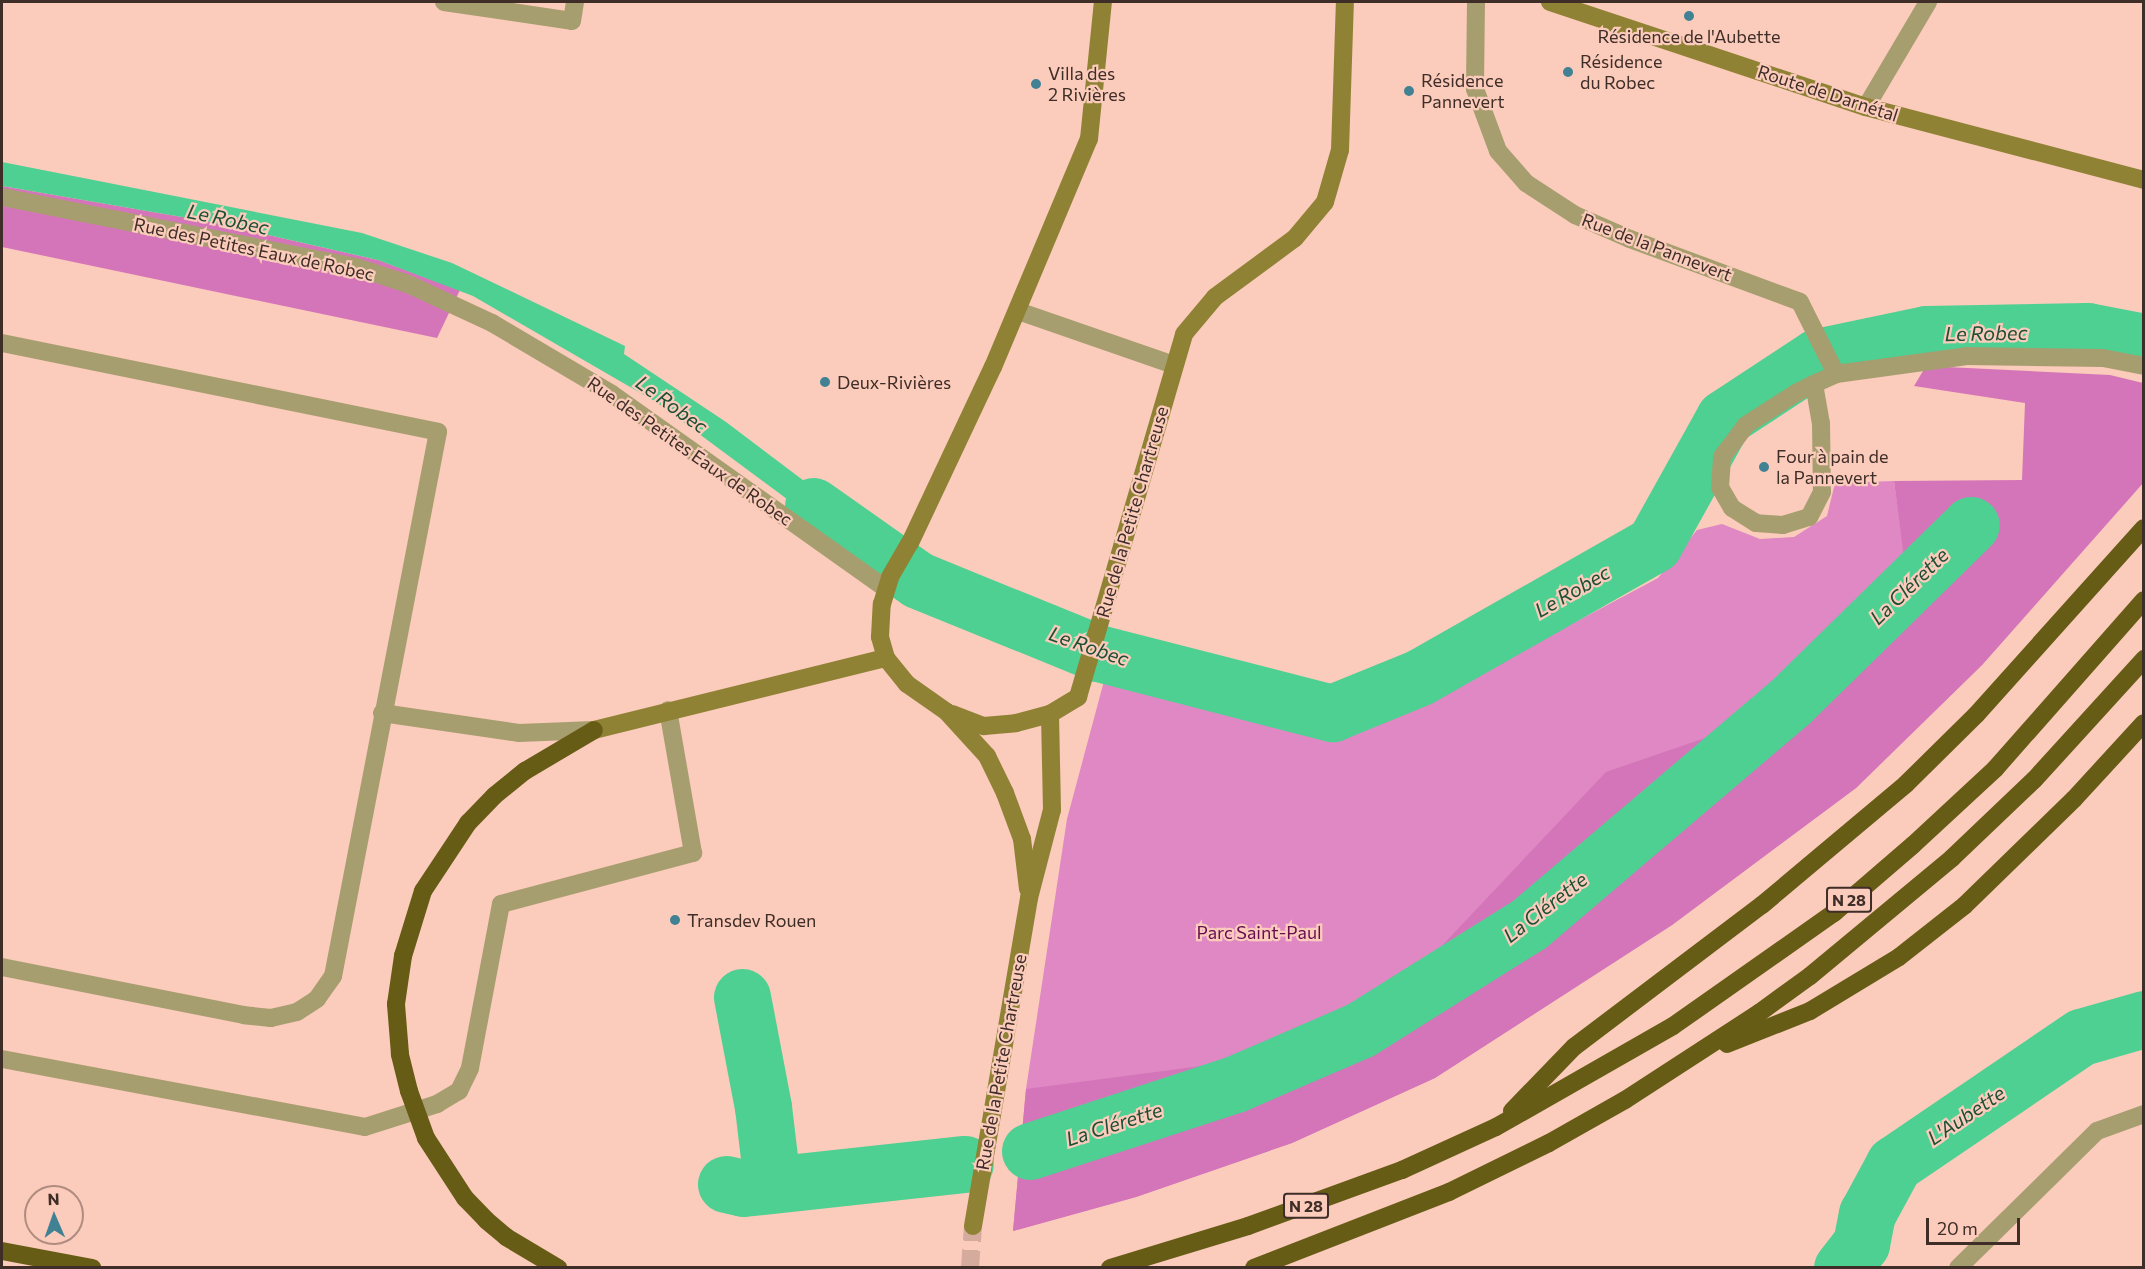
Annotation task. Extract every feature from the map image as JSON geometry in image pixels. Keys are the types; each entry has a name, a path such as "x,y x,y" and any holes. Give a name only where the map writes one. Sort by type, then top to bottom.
{"highway":[{"path":"1496,1127 1574,1047 1762,905 1906,784 1976,715 2144,528"},
{"name":"N 28","path":"1110,1268 1332,1197 1496,1127 1672,1026 1834,913 1995,769 2144,600"},
{"name":"N 28","path":"1254,1268 1449,1192 1549,1143 1694,1056 1810,976 1952,858 2034,780 2144,659"},
{"path":"1694,1056 1810,1011 1899,957 1965,904 2074,799 2144,723"},
{"path":"558,1268 507,1237 486,1220 448,1175 426,1138 409,1090 400,1054 396,1004 403,956 423,891 468,823 494,796 525,771 594,730"},
{"path":"2,1251 92,1268"}],"street":[{"path":"444,2 572,21 575,2"},
{"path":"382,713 519,734 594,730 886,658 880,637 888,583 906,551 1018,311 1089,139 1103,2"},
{"name":"Rue de la Petite Chartreuse","path":"947,712 984,726 1016,723 1050,714 1078,697 1184,334 1215,297 1295,238 1325,202 1340,150 1345,2"},
{"name":"Rue de la Pannevert","path":"1476,2 1475,89 1498,151 1526,183 1575,215 1800,302 1833,368"},
{"path":"1866,107 1928,2"},
{"name":"Route de Darnétal","path":"1561,3 1866,107 2144,180"},
{"name":"Route de Darnétal","path":"2109,170 2144,170"},
{"name":"Rue des Petites Eaux de Robec","path":"2,197 356,267 408,284 492,323 612,394 888,583"},
{"path":"1018,311 1174,365"},
{"path":"2,343 438,432 333,976 318,999 297,1012 280,1016 244,1015 2,967"},
{"path":"1814,384 1821,423 1822,492 1809,517 1783,525 1756,523 1732,508 1720,487 1722,457 1746,425 1814,384 1833,368 1967,356 2103,358 2144,366"},
{"name":"Rue de la Petite Chartreuse","path":"886,658 908,684 947,712 987,756 1005,793 1022,839 1029,898"},
{"path":"2,1059 365,1127 437,1104 459,1091 470,1068 501,904 693,853 668,710"},
{"name":"Rue de la Petite Chartreuse","path":"973,1226 1029,898 1052,810 1050,714"},
{"path":"1958,1268 2097,1131 2144,1114"}],"green space":[{"name":"Parc Saint-Paul","path":"2143,383 2143,483 1982,665 1856,788 1672,925 1435,1078 1292,1143 1136,1197 1013,1231 1026,1089 1067,819 1104,681 1205,702 1332,738 1401,715 1658,578 1697,530 1722,524 1760,539 1794,537 1827,516 1835,483 1894,481 1909,588"}],"shaded area":[{"path":"2,186 211,222 378,260 460,290 437,338 2,247"},
{"path":"1926,366 2110,375 2143,383 2143,483 1982,665 1856,788 1672,925 1435,1078 1292,1143 1136,1197 1013,1231 1026,1089 1262,1058 1367,1025 1606,772 1769,716 1908,589 1894,481 2022,480 2025,403 1914,386"}],"water":[{"path":"2,162 362,233 452,263 625,346 624,354 726,422 881,539 872,562 656,402 473,296 378,260 211,222 2,186"}],"waterway":[{"name":"Le Robec","path":"813,506 918,580 1098,653 1332,713 1420,677 1654,544 1724,418 1817,357 1926,334 2087,331 2144,342"},
{"name":"La Clérette","path":"1030,1151 1235,1084 1360,1030 1529,924 1790,702 1971,525"},
{"path":"742,997 763,1107 772,1183"},
{"name":"L'Aubette","path":"1842,1268 1861,1244 1867,1214 1894,1164 2081,1037 2144,1019"},
{"name":"La Clérette","path":"726,1184 743,1188 965,1164"}],"tunnel":[{"path":"970,1268 973,1226"}],"place":[{"name":"Résidence de l'Aubette","path":"1689,16"},
{"name":"Résidence du Robec","path":"1568,72"},
{"name":"Villa des 2 Rivières","path":"1036,84"},
{"name":"Résidence Pannevert","path":"1409,91"},
{"name":"Deux-Rivières","path":"825,382"},
{"name":"Four à pain de la Pannevert","path":"1764,467"},
{"name":"Transdev Rouen","path":"675,920"}]}
